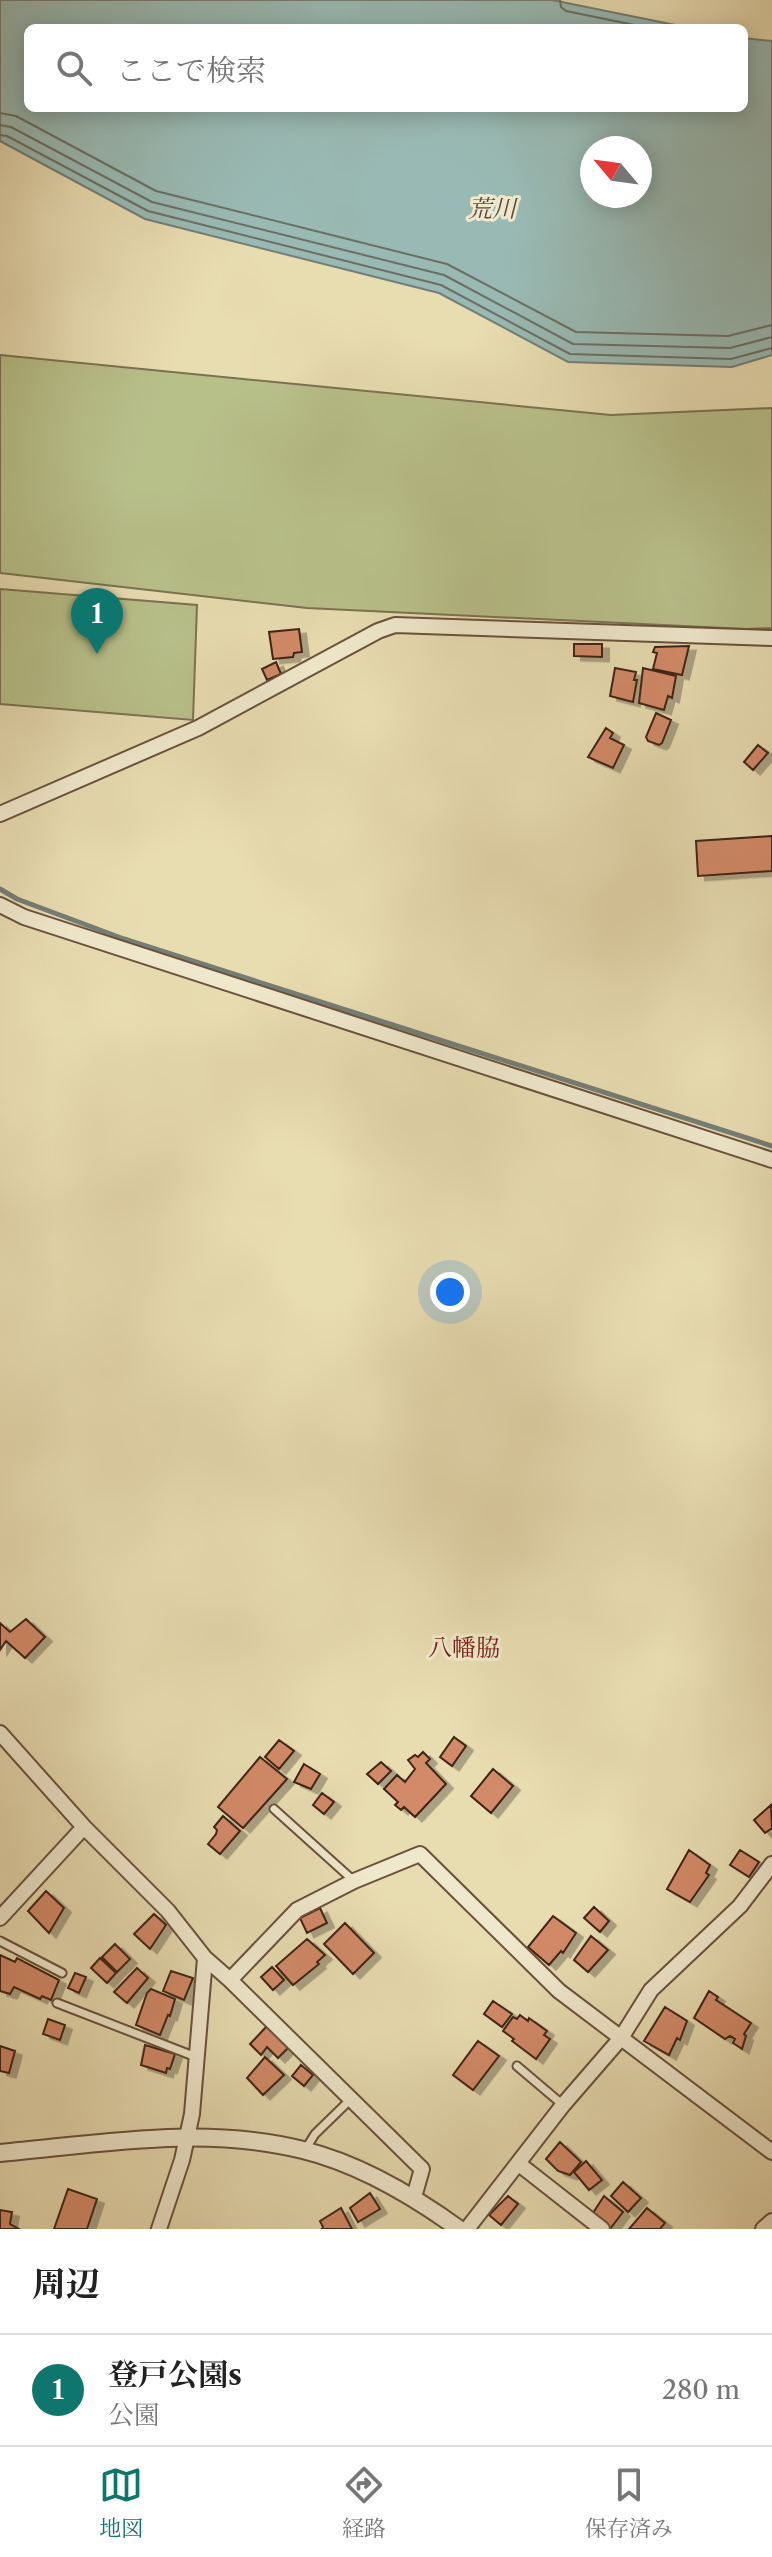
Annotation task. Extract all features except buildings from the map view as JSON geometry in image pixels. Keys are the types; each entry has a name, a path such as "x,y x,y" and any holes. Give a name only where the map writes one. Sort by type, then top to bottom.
{"street":[{"path":"0,814 198,728 378,631 395,625 772,638"},
{"path":"0,905 38,922 772,1160"},
{"path":"0,1733 84,1827 168,1911 205,1958 422,2169 414,2197"},
{"path":"0,1918 84,1827"},
{"path":"230,1980 297,1910 354,1881 420,1854 559,1991 772,2152"},
{"path":"467,2229 563,2105 621,2038 651,1990 740,1906 772,1864"},
{"path":"159,2229 187,2137 205,1958"},
{"path":"0,2153 187,2137 244,2140 305,2150 338,2161 414,2197 459,2229"},
{"path":"519,2164 602,2229"},
{"path":"763,2229 772,2221"}],"lane":[{"path":"274,1809 354,1881"},
{"path":"0,1941 62,1973"},
{"path":"57,2003 196,2057"},
{"path":"517,2066 563,2105"},
{"path":"305,2150 315,2134 351,2099"}],"green space":[{"path":"0,355 611,415 772,408 772,628 307,608 0,573"},
{"path":"0,589 197,605 193,720 0,704"}],"water":[{"name":"荒川","path":"0,0 552,0 670,24 24,24 24,112 748,112 748,38 772,41 772,355 732,367 568,362 439,293 145,219 0,141"}],"waterway":[{"path":"0,889 17,899 124,939 772,1146"}],"place":[{"name":"登戸公園s","path":"97,654"}],"district":[{"name":"八幡脇","path":"464,1647"}]}
